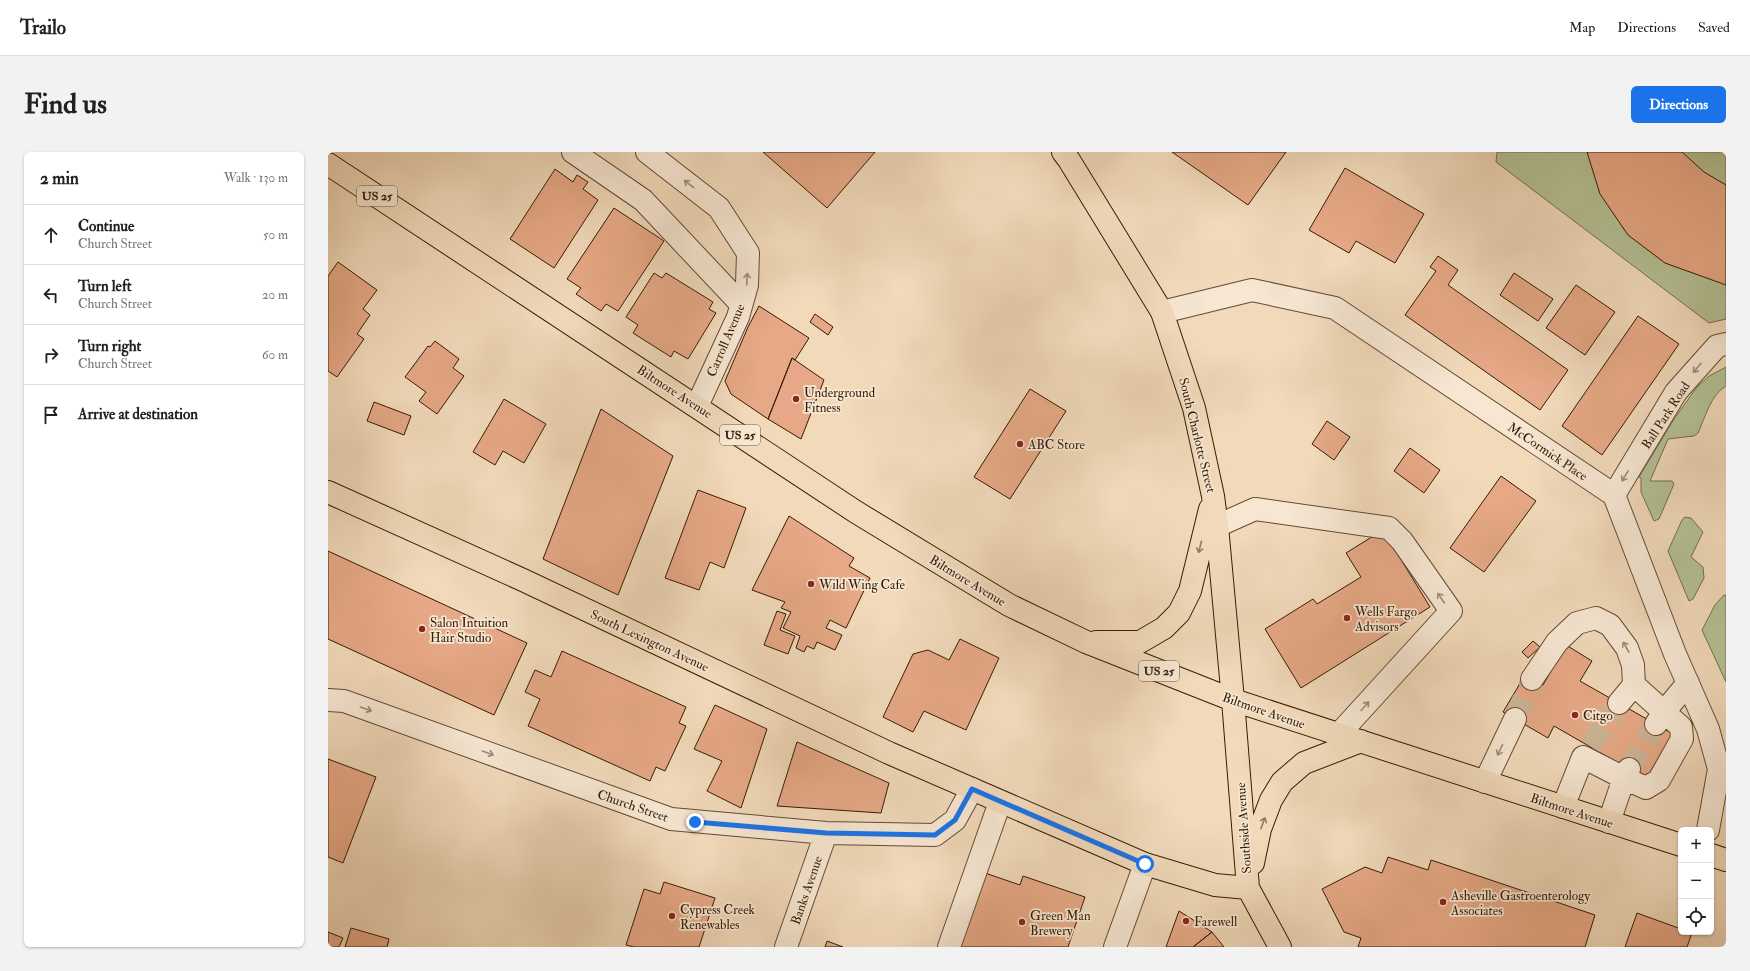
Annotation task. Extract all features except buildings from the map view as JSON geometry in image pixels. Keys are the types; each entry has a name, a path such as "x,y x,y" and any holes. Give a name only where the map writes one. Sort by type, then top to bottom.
{"main road":[{"name":"South Charlotte Street","path":"1063,152 1162,312 1194,408 1214,496 1233,700"},
{"name":"Biltmore Avenue","path":"328,164 856,512 1009,604 1086,642 1233,700 1678,844"},
{"name":"South Lexington Avenue","path":"328,492 523,580 889,753 972,789"},
{"path":"1086,642 1140,642 1164,628 1179,613 1190,591 1214,496"},
{"name":"Southside Avenue","path":"1233,700 1248,888 1280,947"},
{"path":"972,789 1145,864 1215,884 1248,888 1260,829 1271,800 1282,782 1304,763 1361,742"},
{"path":"1714,856 1726,860"}],"street":[{"path":"573,152 643,200 741,304"},
{"name":"Carroll Avenue","path":"647,152 719,208 748,254 747,285 738,317 697,406"},
{"name":"McCormick Place","path":"1162,312 1252,290 1335,308 1614,495"},
{"name":"Ball Park Road","path":"1614,495 1676,392 1717,346 1726,344"},
{"path":"1614,495 1675,654 1708,729 1723,768 1709,827"},
{"path":"1217,526 1255,509 1389,528 1402,541 1451,611 1339,734"},
{"path":"1532,679 1557,642 1577,623 1596,618 1610,624 1627,648 1633,665 1634,685 1660,718 1681,727 1682,739 1659,780 1646,788 1627,774 1586,752 1563,807"},
{"path":"1660,718 1688,683"},
{"path":"1618,703 1634,685"},
{"name":"Church Street","path":"328,700 344,702 671,819 826,833 935,835 955,820 972,789"},
{"path":"1485,782 1515,719"},
{"path":"1609,822 1627,774"},
{"path":"950,947 1000,802"},
{"name":"Banks Avenue","path":"786,947 826,833"},
{"path":"1115,947 1145,864"}],"green space":[{"path":"1497,152 1726,152 1726,319 1709,323 1496,162"},
{"path":"1726,367 1726,386 1712,400 1698,433 1694,436 1668,439 1650,481 1672,481 1674,484 1659,519 1654,521 1641,492 1641,478 1639,477 1674,419 1697,387 1709,376"},
{"path":"1685,517 1691,518 1703,532 1691,557 1703,567 1704,578 1693,599 1689,601 1668,551 1682,520"},
{"path":"1724,595 1726,595 1726,682 1702,630 1715,605"}],"tunnel":[{"path":"1515,719 1532,679"},
{"path":"1590,746 1619,703"},
{"path":"1629,769 1656,724"}],"place":[{"name":"Underground Fitness","path":"796,399"},
{"name":"ABC Store","path":"1020,444"},
{"name":"Wild Wing Cafe","path":"811,584"},
{"name":"Wells Fargo Advisors","path":"1347,618"},
{"name":"Salon Intuition Hair Studio","path":"422,629"},
{"name":"Citgo","path":"1575,715"},
{"name":"Asheville Gastroenterology Associates","path":"1443,902"},
{"name":"Cypress Creek Renewables","path":"672,916"},
{"name":"Farewell","path":"1186,921"},
{"name":"Green Man Brewery","path":"1022,922"}],"route":[{"path":"695,822 826,833 935,835 955,820 972,789 1145,864"}]}
